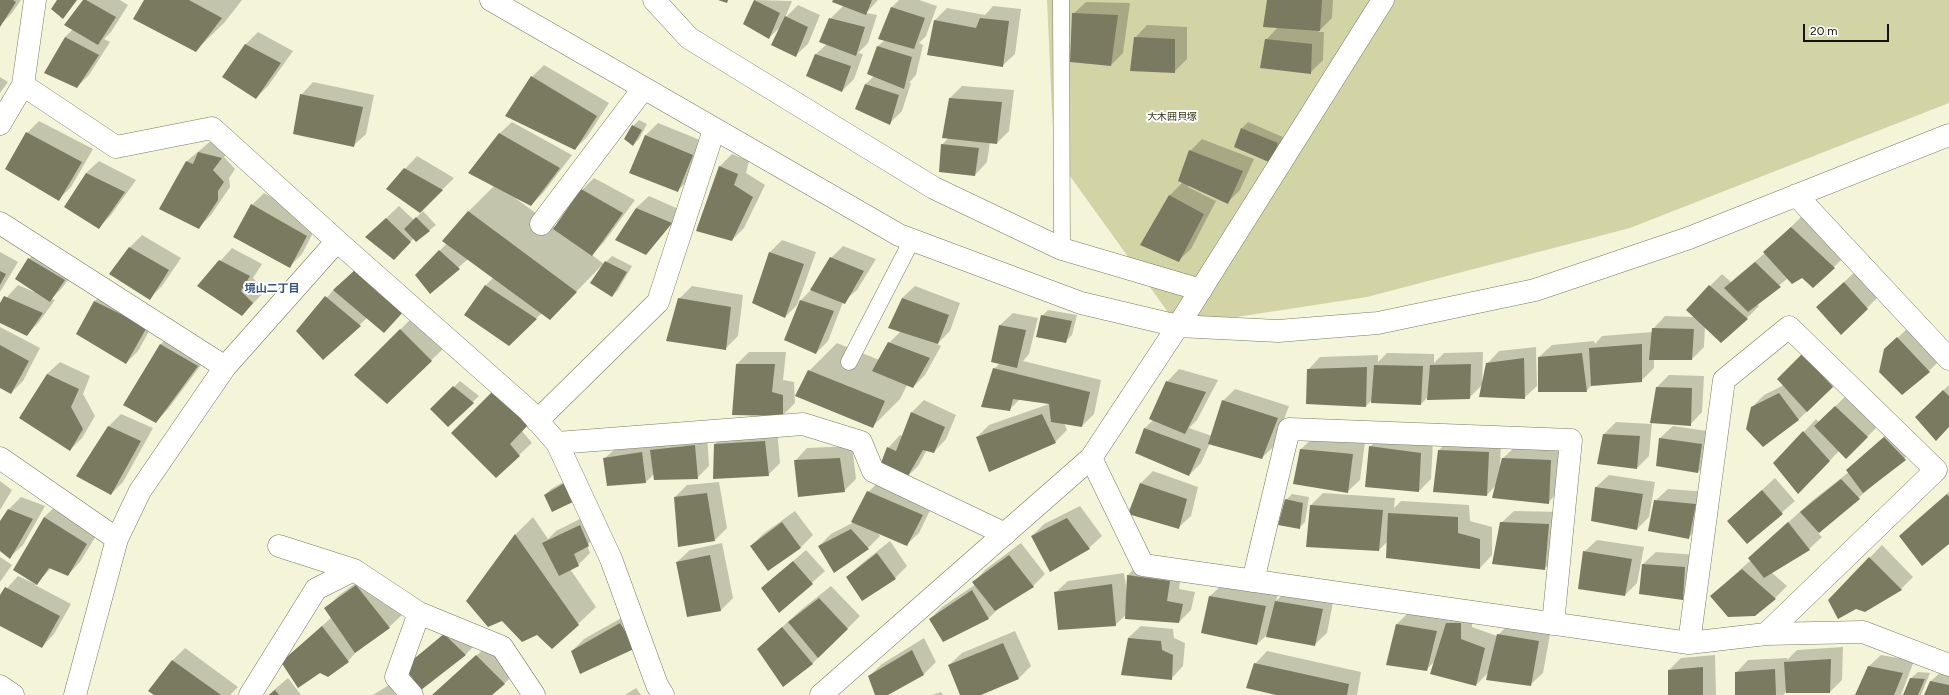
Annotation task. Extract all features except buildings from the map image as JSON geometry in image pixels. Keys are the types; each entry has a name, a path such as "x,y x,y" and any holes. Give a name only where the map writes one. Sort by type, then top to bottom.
{"street":[{"path":"0,124 22,84 35,0"},
{"path":"492,0 714,130 899,235 1081,304 1178,326 1278,331 1378,324 1535,290 1689,238 1949,135"},
{"path":"654,0 689,38 934,188 1062,249 1201,290"},
{"path":"821,695 1092,458 1201,290 1383,0"},
{"path":"22,84 116,147 212,128 528,410 557,443 611,559 657,685 663,695"},
{"path":"541,224 643,89"},
{"path":"537,421 658,302 714,130"},
{"path":"1796,195 1949,359"},
{"path":"0,223 226,367"},
{"path":"75,695 117,539 140,491 226,367 338,241"},
{"path":"1690,643 1724,380 1789,327 1942,465 1766,634"},
{"path":"557,443 803,424 861,442 874,471 1005,534"},
{"path":"1253,581 1289,429 1571,440 1553,624"},
{"path":"0,458 117,539"},
{"path":"1092,458 1143,565 1690,643 1766,634 1863,632 1949,665"},
{"path":"279,546 354,570 419,613 502,647 534,695"},
{"path":"250,695 316,589 354,570"},
{"path":"412,695 396,677 419,613"},
{"path":"0,686 13,695"}],"lane":[{"path":"1061,0 1062,249"},
{"path":"849,362 912,240"}],"green space":[{"name":"大木囲貝塚","path":"1047,0 1949,0 1949,103 1630,228 1367,297 1178,326 1054,154"}],"district":[{"name":"境山二丁目","path":"272,289"}]}
